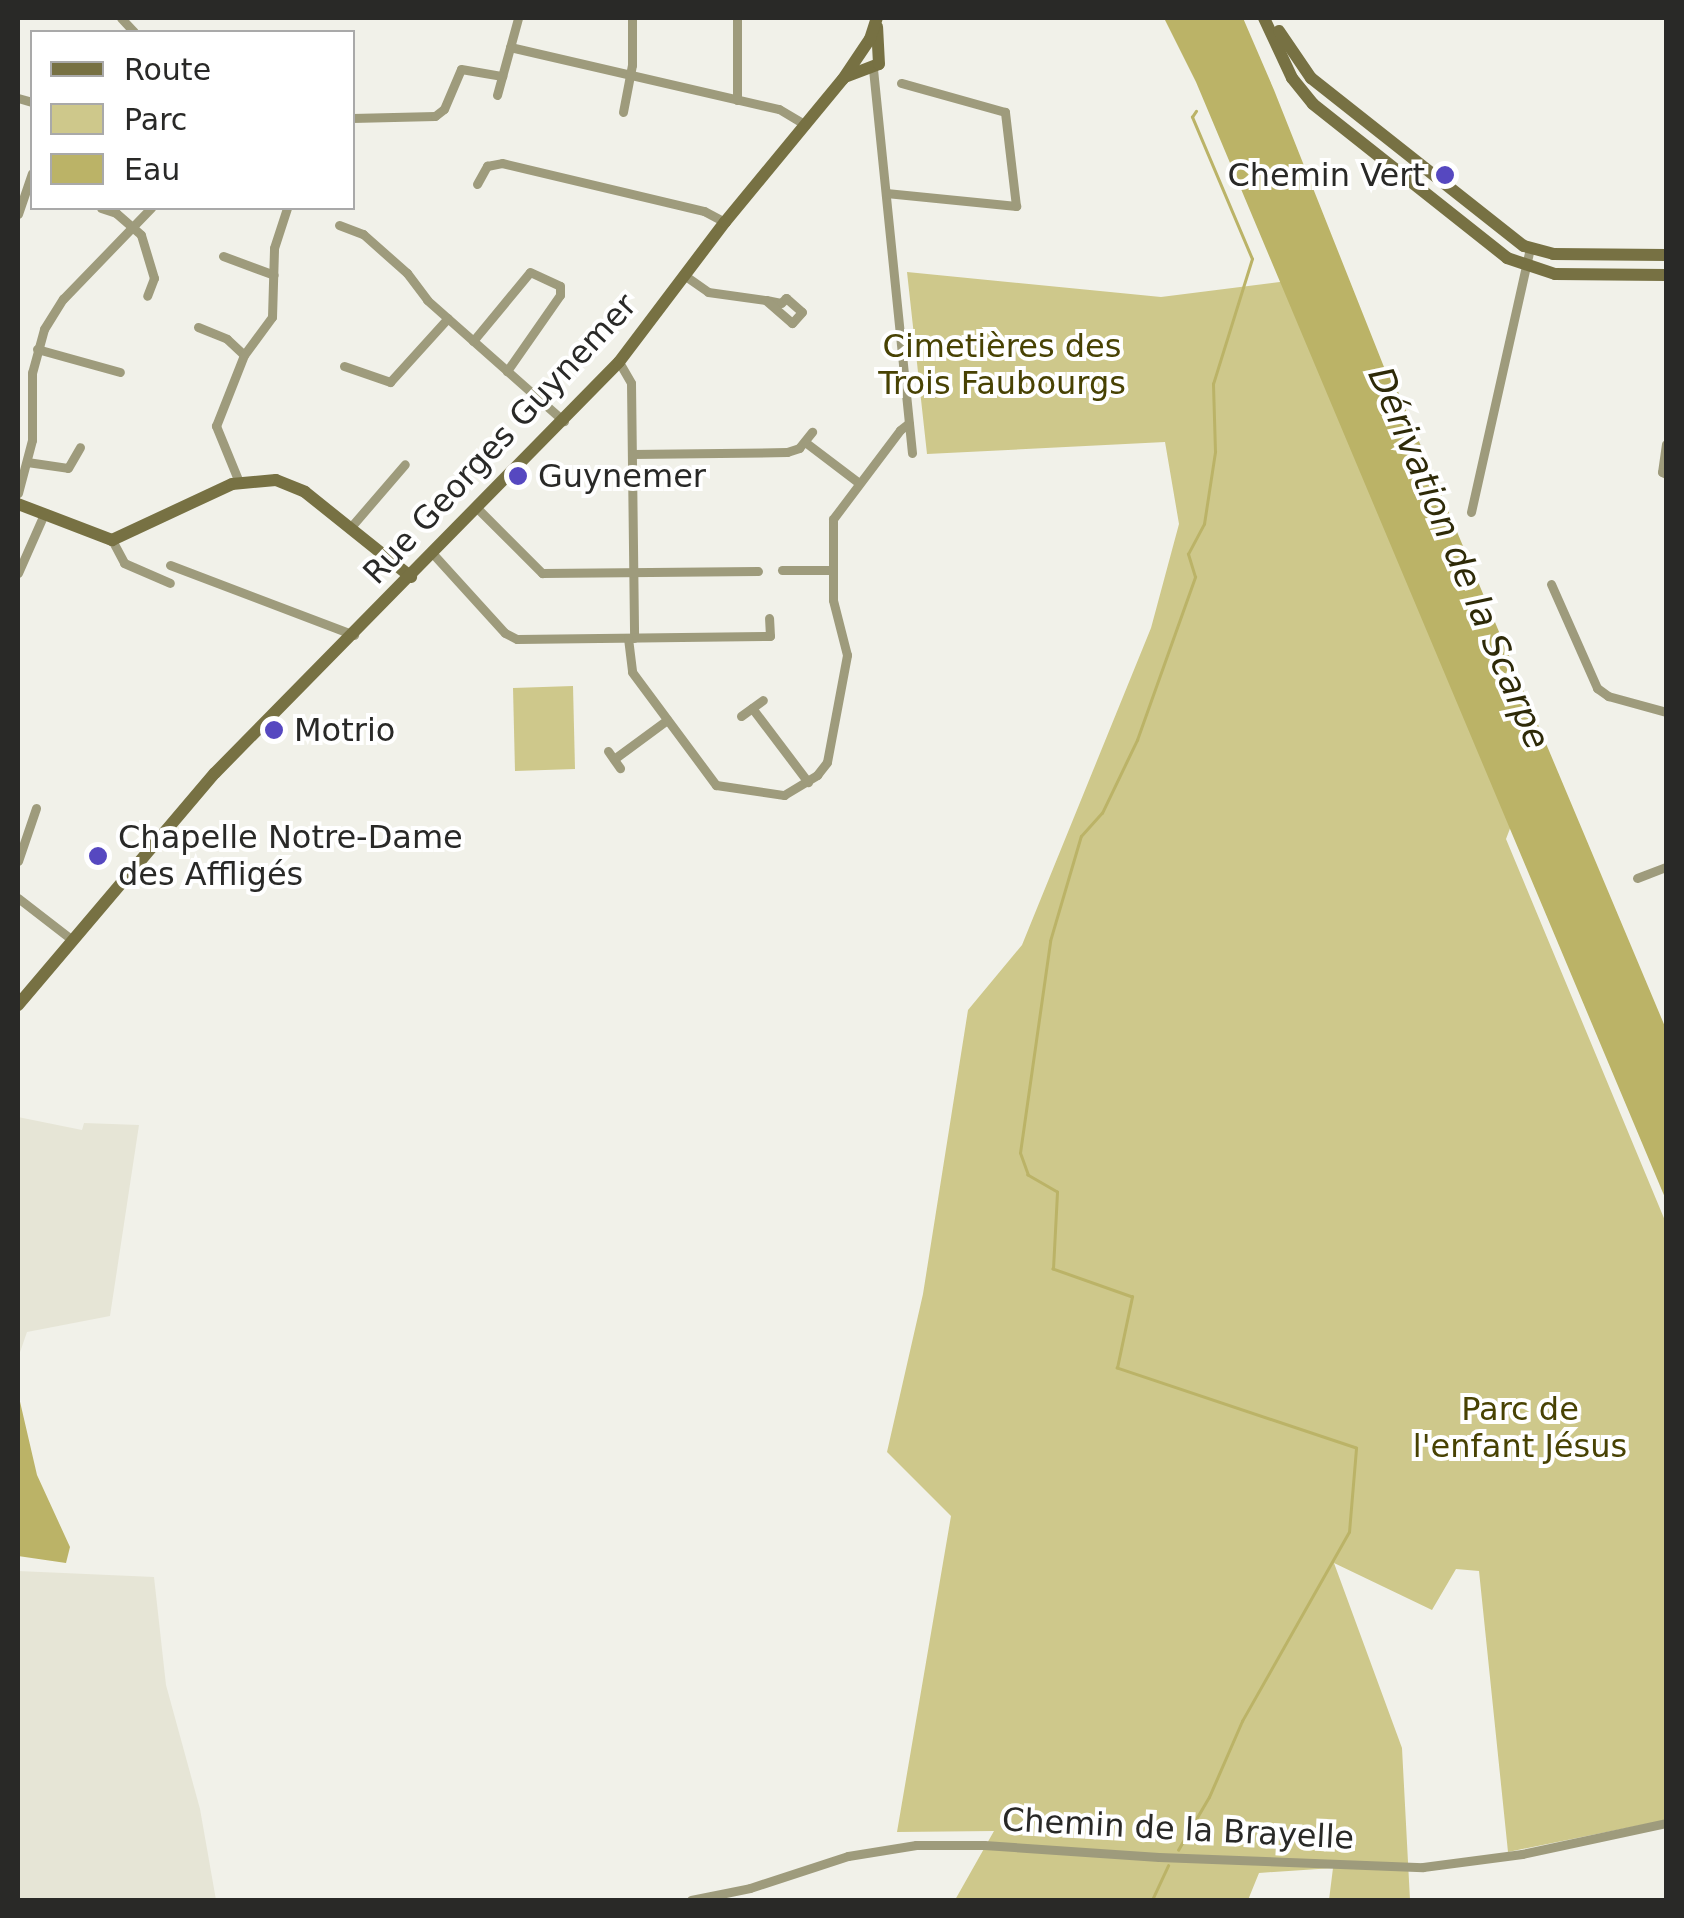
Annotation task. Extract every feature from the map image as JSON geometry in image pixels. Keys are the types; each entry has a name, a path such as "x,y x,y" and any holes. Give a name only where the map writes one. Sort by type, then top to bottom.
{"main road":[{"name":"Rue Georges Guynemer","path":"18,1004 166,826 620,362 724,222 843,79 878,18"},
{"name":"Rue Georges Guynemer","path":"878,18 879,53"},
{"path":"1264,18 1292,78 1318,110 1499,252 1526,268 1555,274 1666,275"},
{"path":"1273,18 1288,51 1310,78 1530,249 1553,254 1666,255"},
{"path":"872,47 879,53 880,62 869,69 860,52 872,47"},
{"name":"Rue Georges Guynemer","path":"843,79 869,69"},
{"path":"18,504 112,540 239,482 269,479 290,484 411,576"}],"street":[{"path":"497,95 518,18"},
{"path":"623,112 631,76 632,18"},
{"path":"737,18 737,100"},
{"path":"510,47 783,110 806,125"},
{"path":"355,118 435,116 444,109 461,69 502,76"},
{"path":"869,69 886,193 912,453"},
{"path":"886,193 1016,206 1005,112 901,83"},
{"path":"477,184 483,169 502,164 704,211 724,222"},
{"path":"18,214 26,188"},
{"path":"105,210 142,235 154,278 147,296"},
{"path":"18,492 33,430 31,382 36,349 63,298 149,210"},
{"path":"239,482 216,426 244,355 269,323 275,241 286,210"},
{"path":"339,225 363,234 407,273 448,318 564,421"},
{"path":"1471,512 1530,249"},
{"path":"223,256 274,275"},
{"path":"473,341 530,272 556,283 560,295 507,371"},
{"path":"684,275 708,292 766,300"},
{"path":"344,366 390,382 448,318"},
{"path":"198,327 227,339 244,355"},
{"path":"36,349 120,372"},
{"path":"620,362 631,382 634,573 630,668 720,786 784,795 808,782 827,762 846,655 833,605 833,519 910,423"},
{"path":"18,376 31,382"},
{"path":"632,454 787,452 805,442 812,432"},
{"path":"805,442 859,483"},
{"path":"1666,444 1662,472 1666,474"},
{"path":"27,462 68,468 80,447"},
{"path":"350,528 405,464"},
{"path":"478,509 539,572 758,571"},
{"path":"18,572 44,514"},
{"path":"112,540 124,564 170,582"},
{"path":"434,555 513,638 770,636 769,618"},
{"path":"170,565 355,635"},
{"path":"782,570 832,570"},
{"path":"1551,584 1597,688 1608,696 1666,712"},
{"path":"741,716 762,700"},
{"path":"752,708 808,782"},
{"path":"614,759 667,720"},
{"path":"18,861 36,808"},
{"path":"1637,878 1666,867"},
{"path":"18,898 71,940"},
{"name":"Chemin de la Brayelle","path":"690,1900 740,1891 848,1856 916,1845 1423,1867 1522,1854 1666,1823"}],"shaded area":[{"path":"18,1117 82,1130 84,1123 139,1125 110,1316 27,1332 18,1358"},
{"path":"18,1571 154,1577 166,1685 200,1809 216,1900 18,1900"}],"green space":[{"path":"907,272 1161,297 1334,275 1536,760 1506,839 1666,1223 1666,1820 1508,1852 1479,1571 1456,1569 1432,1610 1334,1563 1402,1748 1410,1900 1329,1900 1333,1868 1259,1873 1248,1900 955,1900 994,1831 897,1832 951,1516 887,1452 923,1294 968,1010 1022,945 1151,628 1179,524 1165,442 927,454"},
{"path":"573,686 575,769 515,771 513,688"}],"water":[{"name":"Dérivation de la Scarpe","path":"1164,18 1243,18 1274,90 1384,367 1389,370 1666,1029 1666,1200 1196,82"},
{"path":"18,1393 37,1475 70,1547 66,1563 18,1556"}],"waterway":[{"path":"1178,1850 1209,1797 1242,1721 1349,1532 1356,1448 1117,1368 1132,1297 1053,1269 1057,1192 1028,1175 1020,1153 1050,941 1081,836 1102,813 1137,740 1195,577 1188,554 1204,524 1215,452 1213,384 1252,259 1192,117 1196,111"},
{"path":"1152,1900 1168,1865"}],"place":[{"name":"Chemin Vert","path":"1445,175"},
{"name":"Guynemer","path":"518,476"},
{"name":"Motrio","path":"274,730"},
{"name":"Chapelle Notre-Dame des Affligés","path":"98,856"}],"park label":[{"name":"Cimetières des Trois Faubourgs","path":"1002,366"},
{"name":"Parc de l'enfant Jésus","path":"1520,1428"}]}
